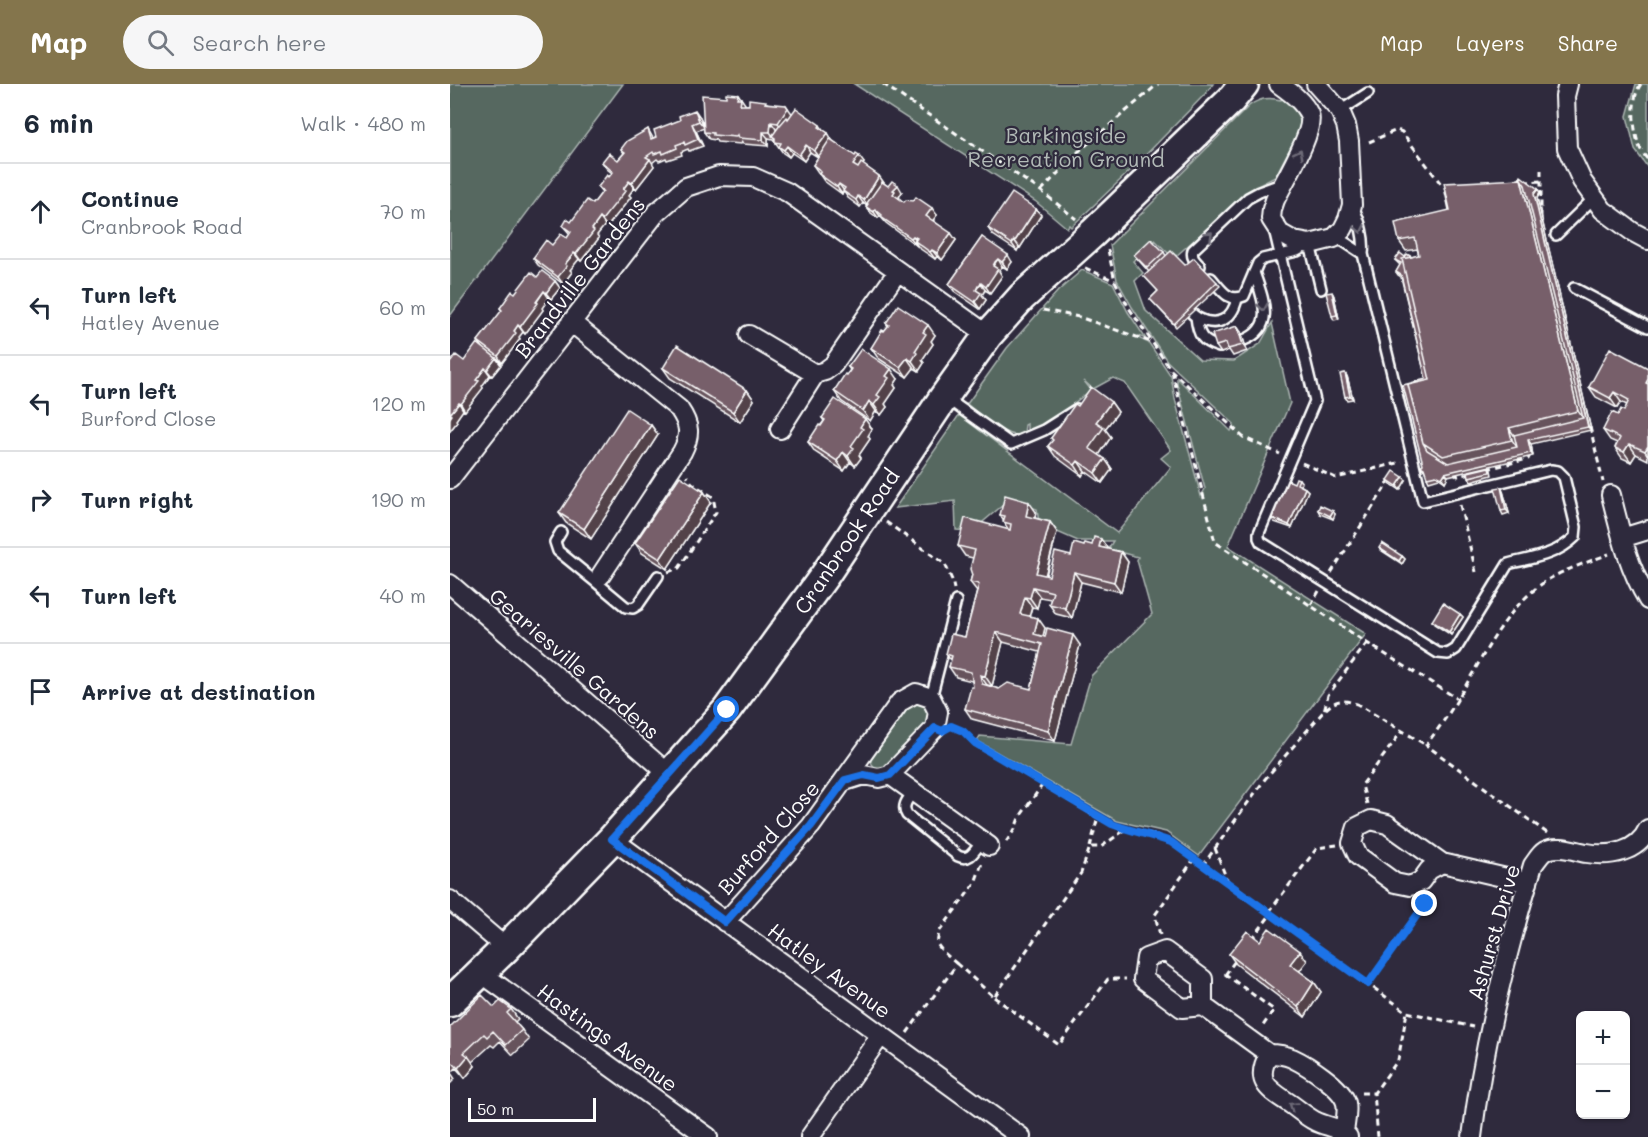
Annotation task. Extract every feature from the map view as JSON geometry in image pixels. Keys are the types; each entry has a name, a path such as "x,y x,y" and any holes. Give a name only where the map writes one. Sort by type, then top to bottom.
{"main road":[{"name":"Cranbrook Road","path":"450,1002 612,839 732,703 825,575 988,335 1011,309 1064,259 1086,226 1231,100 1244,84"}],"street":[{"path":"1279,84 1292,93 1317,102 1340,111 1346,125 1352,205 1348,219 1343,229 1334,238 1310,244 1294,241 1280,233 1271,219 1275,200 1307,136 1317,102"},
{"path":"1568,84 1565,96 1567,148 1581,181 1603,210 1648,240"},
{"name":"Brandville Gardens","path":"450,479 656,213 686,187 719,176 753,177 786,192 988,335"},
{"path":"780,429 815,374 833,365 898,271"},
{"path":"571,322 679,409 686,419 689,432 687,443 619,562 599,579"},
{"path":"749,335 815,374"},
{"path":"1611,495 1623,542 1639,585 1648,600"},
{"path":"1623,542 1648,530"},
{"name":"Geariesville Gardens","path":"450,584 670,775"},
{"name":"Burford Close","path":"725,922 811,826 900,702 916,693 931,698"},
{"path":"931,698 938,712 935,728 890,775 985,843"},
{"name":"Burford Close","path":"845,780 864,775 879,778 890,775"},
{"path":"1442,863 1429,870 1421,880 1410,886 1395,883 1358,856 1352,843 1357,827 1371,820 1387,824 1442,863 1528,883"},
{"name":"Ashurst Drive","path":"1472,1137 1477,1095 1502,975 1533,865 1543,852 1552,848 1608,855 1627,850 1647,834"},
{"name":"Hatley Avenue","path":"612,839 1021,1137"},
{"path":"450,900 506,948"},
{"path":"1203,1006 1203,979 1165,951 1146,958 1143,979 1182,1008 1203,1006 1269,1054 1281,1054 1292,1058 1331,1083 1341,1092 1346,1104 1346,1134 1315,1121 1267,1088 1263,1079 1262,1066 1269,1054"},
{"name":"Hastings Avenue","path":"481,973 708,1137"},
{"path":"810,1137 881,1035"}],"lane":[{"path":"1340,111 1368,93"},
{"path":"1185,257 1248,198 1283,183"},
{"path":"1556,235 1594,198"},
{"path":"1271,219 1315,401 1259,533 1259,538 1261,542 1438,653 1448,654 1456,649 1508,564 1551,553 1567,545 1575,537 1576,527 1564,477 1558,471 1551,470 1423,501 1364,254 1358,217 1352,205"},
{"path":"1334,238 1364,254"},
{"path":"1194,250 1193,259 1229,297 1237,299 1244,296 1258,263 1263,259 1310,244 1321,290"},
{"path":"1244,340 1260,328 1264,319 1265,309 1254,272"},
{"path":"1574,288 1648,327"},
{"path":"1174,294 1196,317 1212,323 1226,319 1234,309 1237,299"},
{"path":"1196,317 1197,328 1202,337 1209,344 1219,347"},
{"path":"944,397 1011,444 1044,430 1081,405"},
{"path":"561,532 555,542 558,550 599,579 626,607 633,608 638,605 658,576"},
{"path":"931,698 956,601"},
{"path":"914,791 904,804 904,811 958,856 964,859 969,858 985,843"}],"path":[{"path":"883,84 1041,192 1086,226 1107,248 1115,281 1129,308 1171,370 1237,432 1250,441 1336,478 1413,460"},
{"path":"1041,192 1078,152 1158,84"},
{"path":"1641,84 1637,88 1633,105 1635,127 1640,148 1648,160"},
{"path":"1369,142 1397,130 1402,132 1441,184 1447,186"},
{"path":"1541,170 1541,222"},
{"path":"1522,182 1541,181"},
{"path":"1064,259 1115,281"},
{"path":"1011,309 1046,310 1079,316 1153,343"},
{"path":"1587,417 1606,493 1611,495"},
{"path":"1476,572 1452,475 1454,473 1458,476 1528,459 1530,457 1528,445"},
{"path":"1311,605 1400,463"},
{"path":"658,576 679,568 716,512 713,497 673,466"},
{"path":"882,519 945,564 952,580 956,601"},
{"path":"1426,745 1458,699 1509,615 1550,579 1623,542"},
{"path":"1324,711 1328,695 1367,643"},
{"path":"1203,865 1265,779 1324,711 1340,700 1357,705 1426,745 1546,832 1548,837"},
{"path":"935,728 942,731 951,726 957,727 975,743 1112,824 1171,842 1407,1012 1490,1031"},
{"path":"1371,820 1362,785 1402,731"},
{"path":"1043,784 1019,818 1015,829 1004,845 985,843 975,883 939,933 937,944 994,997 1059,1045 1108,979 1143,979"},
{"path":"994,997 1081,873 1098,816"},
{"path":"1090,848 1101,847 1126,829"},
{"path":"1251,940 1317,848 1352,843"},
{"path":"1215,848 1228,883"},
{"path":"1165,951 1155,915 1194,859"},
{"path":"1368,984 1425,904 1421,880"},
{"path":"1238,957 1225,975 1274,1010 1251,1042"},
{"path":"897,1047 957,964"},
{"path":"1378,1137 1374,1093 1398,1060 1407,1012"}],"green space":[{"path":"450,84 623,84 450,316"},
{"name":"Barkingside Recreation Ground","path":"854,84 1213,84 1133,168 1071,227 1069,225 1067,228 1035,201"},
{"path":"1636,84 1648,84 1648,168 1635,150 1627,116"},
{"path":"1283,96 1294,105 1300,121 1299,131 1275,177 1244,193 1234,205 1176,256 1172,253 1170,255 1155,240 1133,261 1143,273 1135,281 1146,311 1200,360 1234,361 1260,344 1272,323 1290,403 1228,546 1366,634 1199,856 1166,832 1117,821 977,741 980,736 1071,744 1091,676 1152,614 1138,557 1108,549 1113,541 1078,541 1039,524 1037,509 1009,500 972,531 956,530 955,501 895,508 959,415 1117,533 1171,467 1161,458 1171,450 1125,383 1113,378 1093,389 1084,381 1091,390 1048,423 1027,431 1027,424 1024,433 1018,435 996,427 967,404 1007,348 1058,291 1082,270 1113,283 1128,312 1146,339 1139,336 1140,339 1149,343 1171,376 1201,496 1205,489 1177,378 1231,431 1234,424 1167,361 1117,280 1110,245 1250,105 1265,99 1281,100"},
{"path":"916,700 928,705 930,723 887,768 874,767 870,755 905,706"}],"building":[{"path":"726,93 738,94 737,98 741,98 740,105 749,105 749,99 786,105 788,108 778,123 771,122 770,132 763,132 763,140 704,132 702,95 726,97"},
{"path":"796,108 828,133 814,151 806,145 799,155 787,146 784,150 779,147 781,143 775,142 772,136"},
{"path":"695,110 699,121 692,124 698,139 685,145 684,142 676,145 677,148 663,154 662,151 654,154 653,152 646,157 650,159 632,183 629,181 623,189 626,190 602,220 600,218 592,229 594,231 565,264 567,266 558,277 533,258 546,240 552,245 561,234 567,238 571,232 563,226 567,219 571,222 587,200 593,204 603,191 598,187 607,175 609,177 613,172 602,162 609,153 618,160 625,152 621,149 627,141 648,129 651,139 656,137 654,130 680,120 679,116"},
{"path":"830,139 855,156 856,154 859,156 853,165 858,168 861,163 879,176 864,200 858,196 856,200 843,191 845,188 839,184 837,187 819,174 821,171 813,165"},
{"path":"1521,176 1538,189 1534,194 1588,427 1528,440 1531,453 1445,473 1442,478 1436,475 1427,477 1421,466 1423,464 1403,385 1426,379 1401,275 1396,272 1401,263 1395,260 1400,253 1405,257 1407,254 1412,257 1402,259 1430,380 1408,385 1423,443 1427,450 1448,463 1517,447 1514,435 1583,418 1525,185 1519,179"},
{"path":"1521,179 1578,411 1509,428 1512,440 1443,456 1423,443 1408,385 1430,380 1402,259 1419,255 1415,238 1399,241 1395,223 1450,210 1444,183"},
{"path":"892,181 898,185 893,190 895,191 893,194 904,202 913,201 916,197 932,208 926,216 951,233 937,253 932,250 930,252 915,241 917,238 913,236 911,238 881,217 882,215 875,209 874,212 866,207 882,182 888,186"},
{"path":"1012,193 1036,209 1012,244 988,228"},
{"path":"982,237 1008,255 1002,262 998,259 995,262 993,266 998,269 986,287 981,283 978,286 976,290 981,293 975,302 949,284"},
{"path":"1151,239 1164,252 1147,268 1134,255"},
{"path":"1171,251 1185,265 1194,258 1217,282 1174,324 1150,299 1158,291 1144,276"},
{"path":"542,271 555,281 546,293 544,291 520,327 518,325 514,331 516,333 498,356 478,341 502,310 500,308 512,291 515,293 531,272 537,277"},
{"path":"1332,292 1337,315 1332,316 1326,293"},
{"path":"898,305 928,325 923,332 926,334 915,351 917,353 912,361 907,358 900,367 871,348 882,330 884,331 889,325 886,323"},
{"path":"1237,326 1243,345 1228,349 1226,343 1216,346 1212,334"},
{"path":"477,343 496,358 487,370 485,368 476,380 479,381 461,404 459,403 450,414 450,363 456,355 464,361"},
{"path":"677,345 747,390 733,412 663,368"},
{"path":"1610,348 1648,368 1646,383 1648,384 1648,446 1645,451 1629,444 1624,452 1615,448 1620,438 1603,430 1612,412 1618,415 1621,409 1624,411 1629,400 1614,392 1610,398 1589,387"},
{"path":"861,349 891,369 886,376 889,378 877,395 880,397 874,405 869,401 863,411 834,391 851,369 848,367"},
{"path":"1345,373 1350,396 1345,397 1340,374"},
{"path":"1091,387 1111,402 1096,422 1104,427 1089,448 1105,459 1095,473 1078,461 1075,465 1048,446 1053,440 1051,438 1075,404 1078,406"},
{"path":"835,399 865,419 860,427 863,429 851,446 854,448 848,456 843,452 837,461 808,442 825,420 822,418"},
{"path":"627,409 651,425 584,529 559,513"},
{"path":"1489,467 1490,472 1469,477 1468,472"},
{"path":"1394,471 1403,477 1397,486 1388,480"},
{"path":"680,476 704,492 660,559 635,543"},
{"path":"1296,478 1299,479 1297,484 1305,488 1289,525 1272,518 1288,480 1294,483"},
{"path":"1501,487 1506,510 1501,511 1495,488"},
{"path":"1005,495 1029,502 1026,516 1050,522 1036,573 1049,576 1055,552 1071,556 1074,543 1084,546 1085,543 1092,545 1094,537 1101,539 1099,547 1121,552 1114,582 1074,572 1065,608 1049,604 1053,592 1033,587 1030,598 1025,597 1020,614 1038,618 1034,634 1045,637 1047,628 1073,635 1048,731 965,709 971,687 973,687 971,672 949,667 952,656 946,654 951,634 965,637 979,584 970,582 972,575 970,569 975,550 958,546 965,518 1010,530 1011,524 1003,522 1005,516 1000,515","holes":["996,632 1042,644 1031,689 1008,683 999,689 982,684 980,675 985,676"]},
{"path":"1320,505 1333,511 1330,516 1318,510"},
{"path":"1382,543 1402,556 1399,561 1379,548"},
{"path":"1443,603 1460,614 1449,632 1432,621"},
{"path":"1269,928 1300,951 1290,964 1314,982 1298,1007 1229,954 1247,931 1260,941"},
{"path":"482,995 494,1007 500,1001 511,1009 507,1013 522,1030 506,1045 493,1031 487,1037 484,1034 464,1053 468,1056 458,1068 450,1060 450,1027"}],"route":[{"path":"727,710 612,839 725,922 811,826 845,780 864,775 879,778 890,775 935,728 944,731 951,726 957,727 975,743 1112,824 1171,842 1368,984 1425,904"}]}
